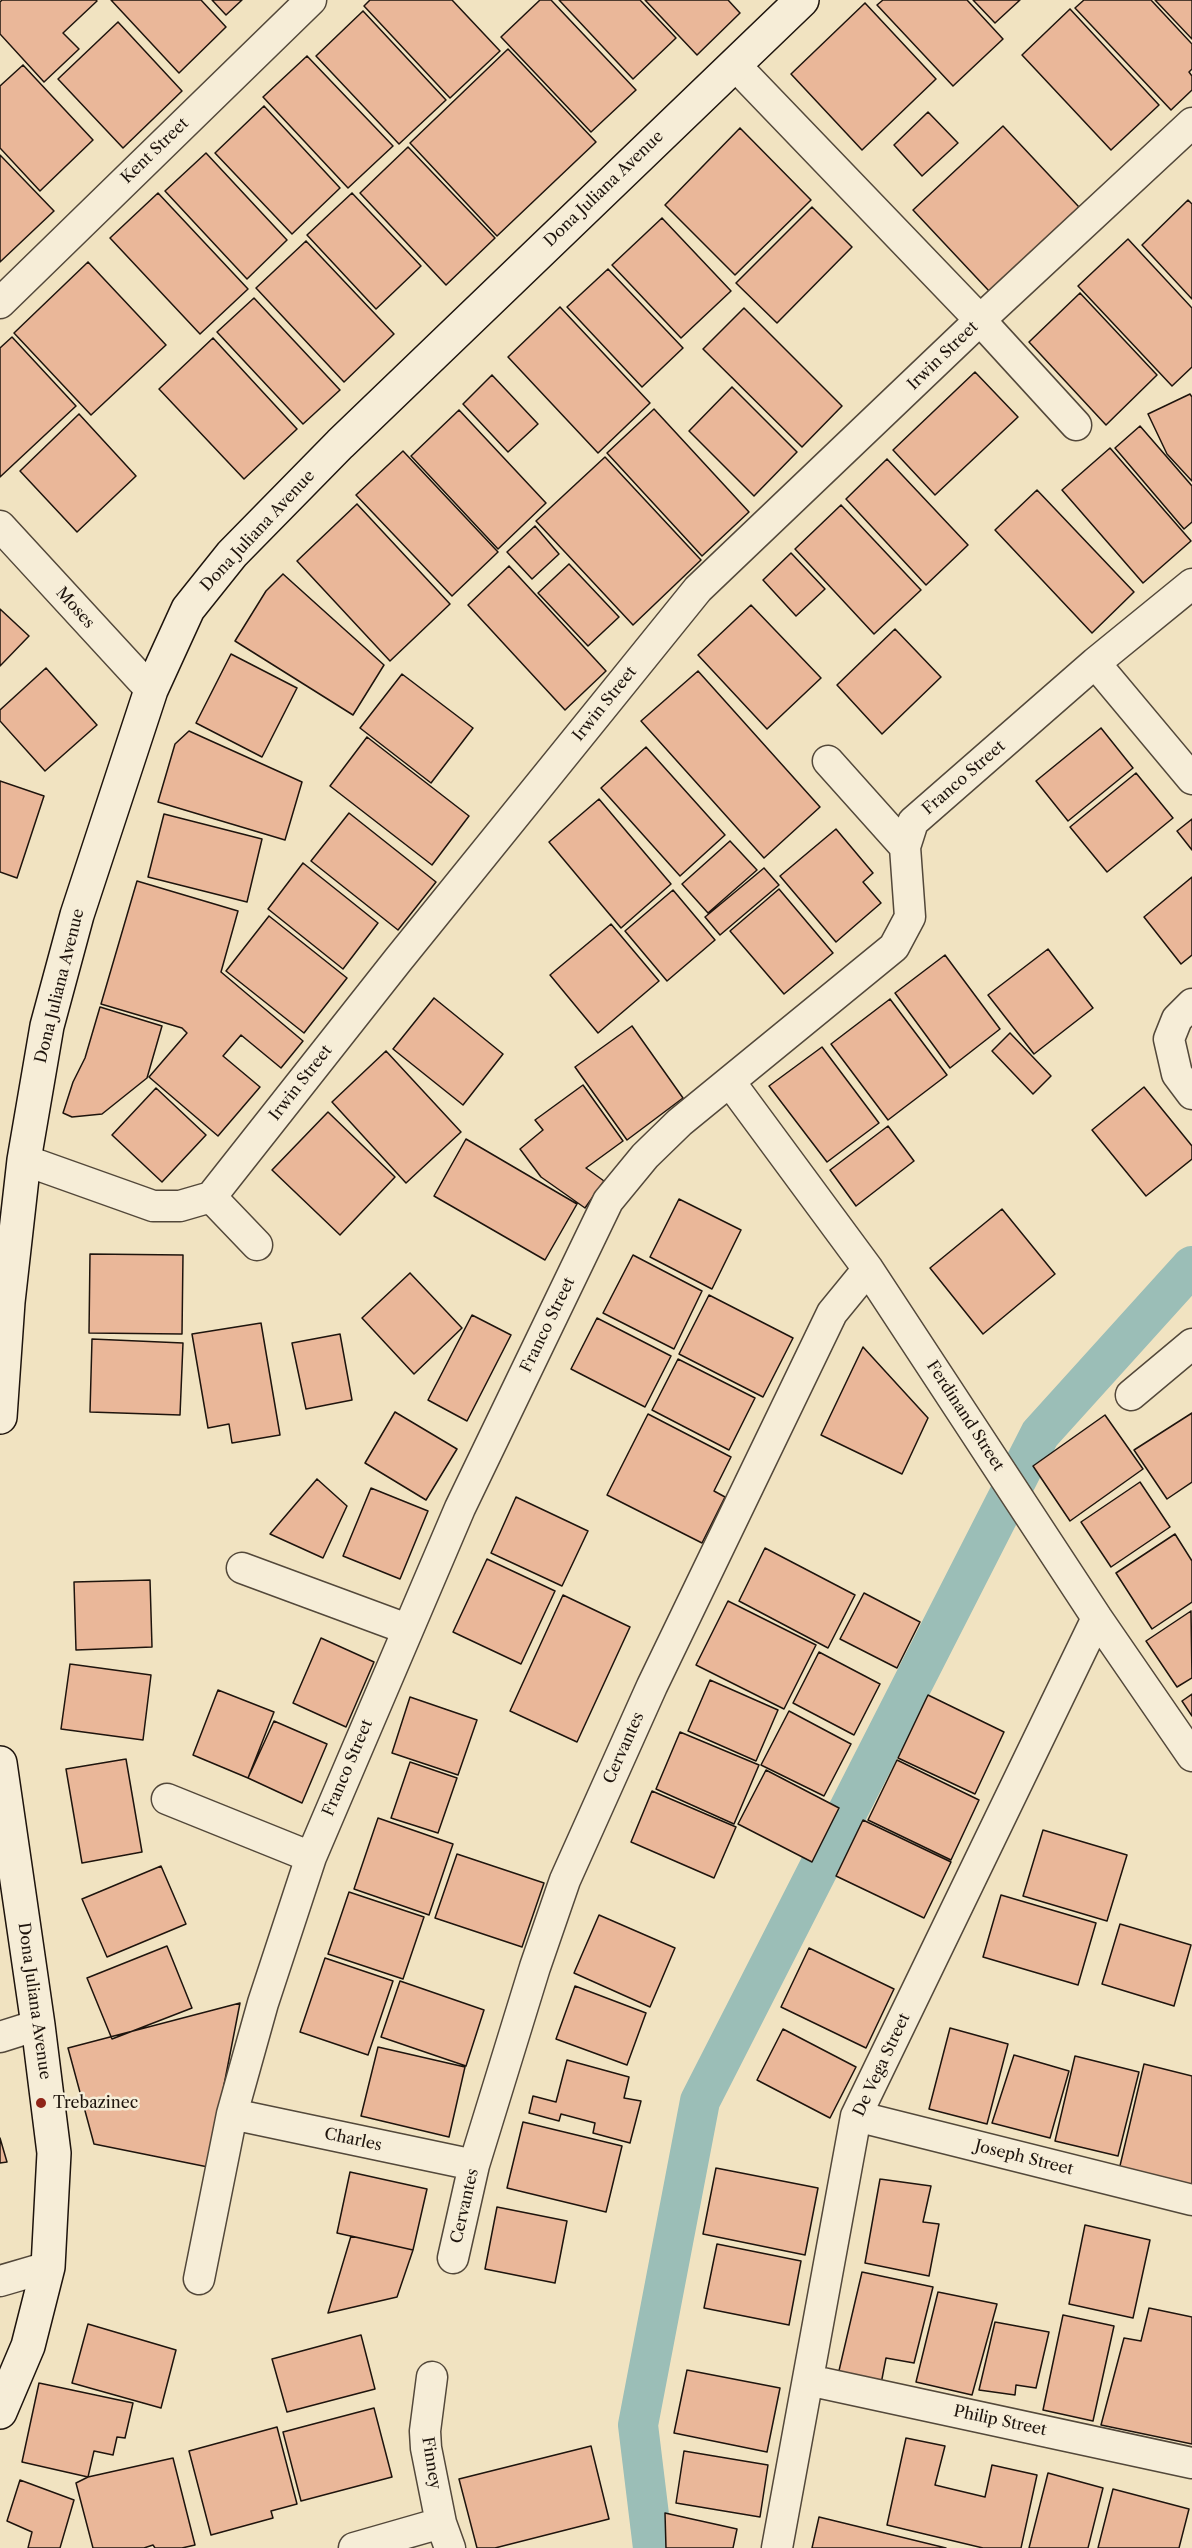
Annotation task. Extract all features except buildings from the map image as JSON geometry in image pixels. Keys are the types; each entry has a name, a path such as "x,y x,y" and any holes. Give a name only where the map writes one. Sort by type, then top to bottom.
{"street":[{"name":"Kent Street","path":"0,303 311,0"},
{"name":"Dona Juliana Avenue","path":"0,1417 8,1302 24,1160 47,1026 71,937 151,690 188,609 232,554 340,444 802,0"},
{"path":"734,64 980,320 1076,425"},
{"name":"Irwin Street","path":"212,1197 405,950 698,589 980,320 1192,123"},
{"name":"Moses","path":"0,526 151,690"},
{"name":"Franco Street","path":"199,2279 232,2114 263,2003 311,1857 460,1508 608,1201 645,1156 680,1122 894,947 910,917 904,847 913,822 1095,663 1192,584"},
{"path":"1095,663 1192,779"},
{"path":"828,761 904,847"},
{"path":"1192,1004 1177,1018 1169,1039 1177,1074 1192,1094"},
{"name":"Ferdinand Street","path":"730,1082 868,1269 1097,1618 1192,1756"},
{"path":"24,1160 153,1206 180,1206 212,1197 257,1245"},
{"name":"Cervantes","path":"453,2258 474,2165 535,1967 565,1880 652,1686 832,1313 868,1269"},
{"path":"1131,1395 1191,1347"},
{"path":"242,1568 407,1629"},
{"name":"De Vega Street","path":"777,2548 856,2116 1097,1618"},
{"name":"Dona Juliana Avenue","path":"0,1763 54,2153 48,2267 28,2346 0,2412"},
{"path":"167,1799 311,1857"},
{"path":"0,2037 38,2025"},
{"name":"Charles","path":"232,2114 474,2165"},
{"name":"Joseph Street","path":"856,2116 1192,2200"},
{"path":"0,2282 48,2267"},
{"name":"Finney","path":"432,2377 425,2431 426,2448 446,2535"},
{"name":"Philip Street","path":"808,2380 1192,2463"},
{"path":"354,2548 446,2535"}],"waterway":[{"path":"653,2548 638,2425 700,2101 1040,1434 1192,1266"}],"place":[{"name":"Trebazinec","path":"41,2103"}]}
